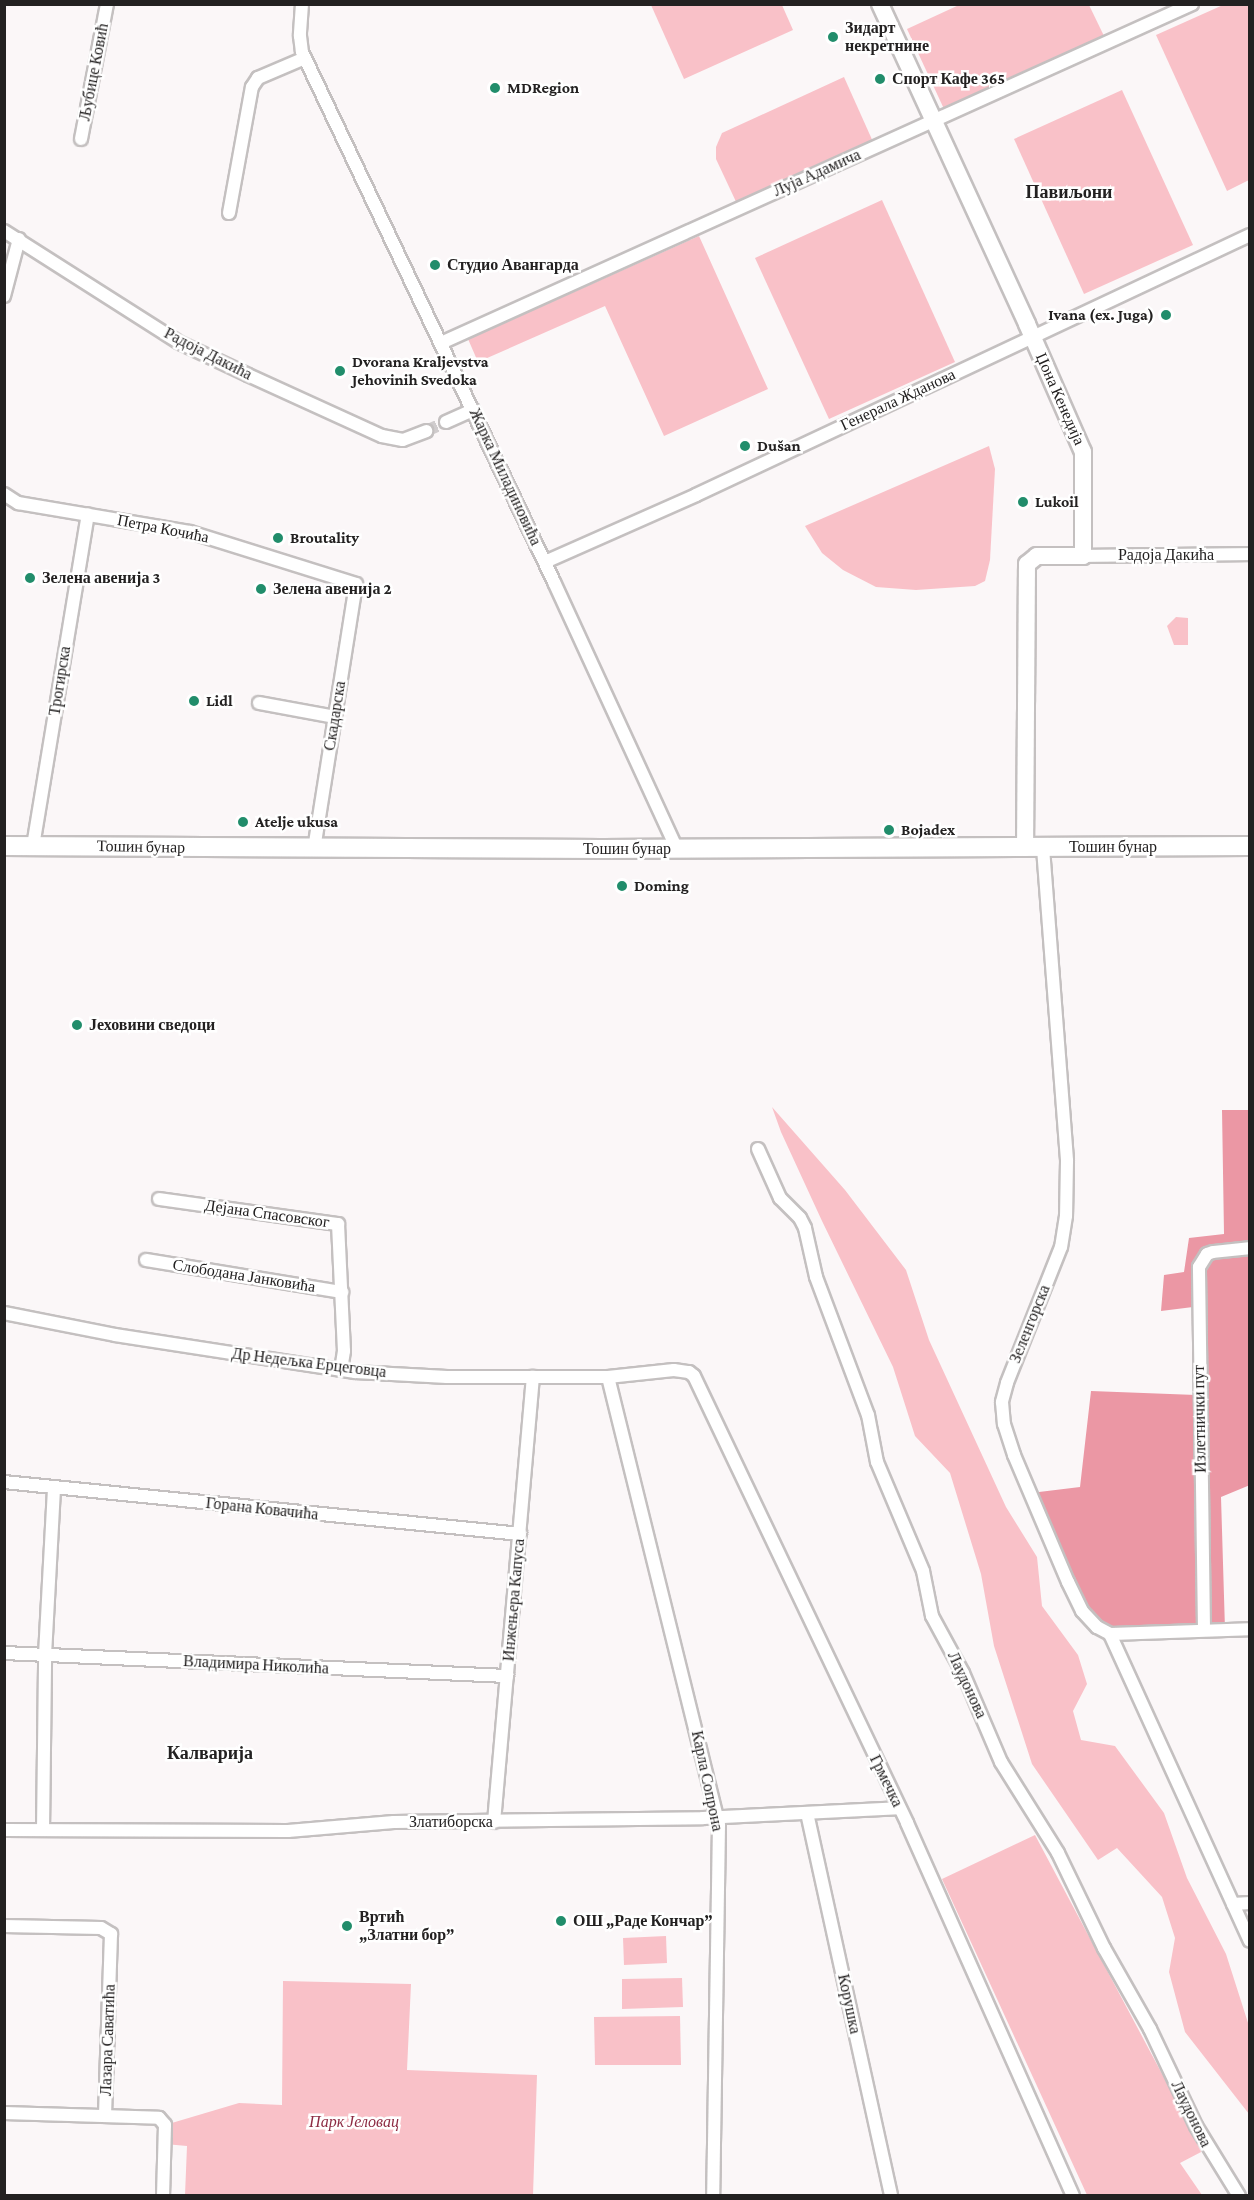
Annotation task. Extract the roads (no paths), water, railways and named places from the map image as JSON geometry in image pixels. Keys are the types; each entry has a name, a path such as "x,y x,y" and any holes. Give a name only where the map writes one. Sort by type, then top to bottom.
{"main road":[{"name":"Тошин бунар","path":"4,846 677,849 1250,846"}],"street":[{"name":"Љубице Ковић","path":"81,139 107,4"},
{"name":"Жарка Миладиновића","path":"302,4 300,43 305,58 545,562 677,849"},
{"name":"Џона Кенедија","path":"880,4 1083,452 1083,556"},
{"name":"Луја Адамича","path":"441,343 1192,4"},
{"path":"229,213 252,87 258,78 305,58"},
{"name":"Радоја Дакића","path":"4,231 178,342 382,436 403,440 426,431"},
{"name":"Генерала Жданова","path":"545,562 727,480 1250,235"},
{"path":"4,296 19,239"},
{"path":"446,422 473,410"},
{"name":"Петра Кочића","path":"4,494 18,503 190,532 356,584"},
{"name":"Трогирска","path":"33,846 88,515"},
{"name":"Радоја Дакића","path":"1083,556 1250,554"},
{"path":"1034,848 1027,564 1037,556 1083,556"},
{"name":"Скадарска","path":"314,848 356,584"},
{"path":"259,703 335,717"},
{"name":"Зеленгорска","path":"1034,848 1067,1161 1066,1216 1061,1247 1007,1383 1002,1402 1004,1424 1014,1455 1082,1611 1097,1627 1110,1634"},
{"name":"Лаудонова","path":"758,1149 780,1198 800,1218 805,1228 816,1277 868,1415 877,1462 921,1565 932,1616 963,1673 1001,1762 1058,1853 1104,1948 1145,2020 1196,2126 1239,2196"},
{"name":"Дејана Спасовског","path":"159,1198 338,1224 344,1351 341,1370"},
{"name":"Излетнички пут","path":"1204,1629 1199,1267 1207,1254 1250,1248"},
{"name":"Слободана Јанковића","path":"146,1260 342,1292"},
{"name":"Др Недељка Ерцеговца","path":"4,1313 115,1335 341,1370 447,1377 608,1377 674,1370 689,1372"},
{"name":"Грмечка","path":"689,1372 698,1383 898,1809 1073,2196"},
{"name":"Инжењера Капуса","path":"494,1822 533,1377"},
{"name":"Карла Сопрона","path":"608,1377 718,1817 717,2092 713,2196"},
{"name":"Горана Ковачића","path":"4,1482 520,1534"},
{"path":"43,1830 45,1655 54,1487"},
{"path":"1250,1629 1110,1634 1250,1941"},
{"name":"Владимира Николића","path":"4,1653 507,1676"},
{"name":"Златиборска","path":"4,1830 288,1831 394,1822 718,1817 898,1809"},
{"name":"Корушка","path":"807,1813 891,2196"},
{"path":"1233,1904 1250,1903"},
{"name":"Лазара Саватића","path":"4,1926 108,1930 112,1939 105,2116 157,2118 164,2122 163,2196"},
{"path":"4,2113 105,2116"}],"tunnel":[{"path":"426,431 446,422"}],"place":[{"name":"Зидарт некретнине","path":"833,37"},
{"name":"Спорт Кафе 365","path":"880,79"},
{"name":"MDRegion","path":"495,88"},
{"name":"Студио Авангарда","path":"435,265"},
{"name":"Ivana (ex. Juga)","path":"1166,315"},
{"name":"Dvorana Kraljevstva Jehovinih Svedoka","path":"340,371"},
{"name":"Dušan","path":"745,446"},
{"name":"Lukoil","path":"1023,502"},
{"name":"Broutality","path":"278,538"},
{"name":"Зелена авенија 3","path":"30,578"},
{"name":"Зелена авенија 2","path":"261,589"},
{"name":"Lidl","path":"194,701"},
{"name":"Atelje ukusa","path":"243,822"},
{"name":"Bojadex","path":"889,830"},
{"name":"Doming","path":"622,886"},
{"name":"Јеховини сведоци","path":"77,1025"},
{"name":"ОШ „Раде Кончар”","path":"561,1921"},
{"name":"Вртић „Златни бор”","path":"347,1926"}],"district":[{"name":"Павиљони","path":"1069,192"},
{"name":"Калварија","path":"210,1753"}],"park label":[{"name":"Парк Јеловац","path":"354,2122"}]}
